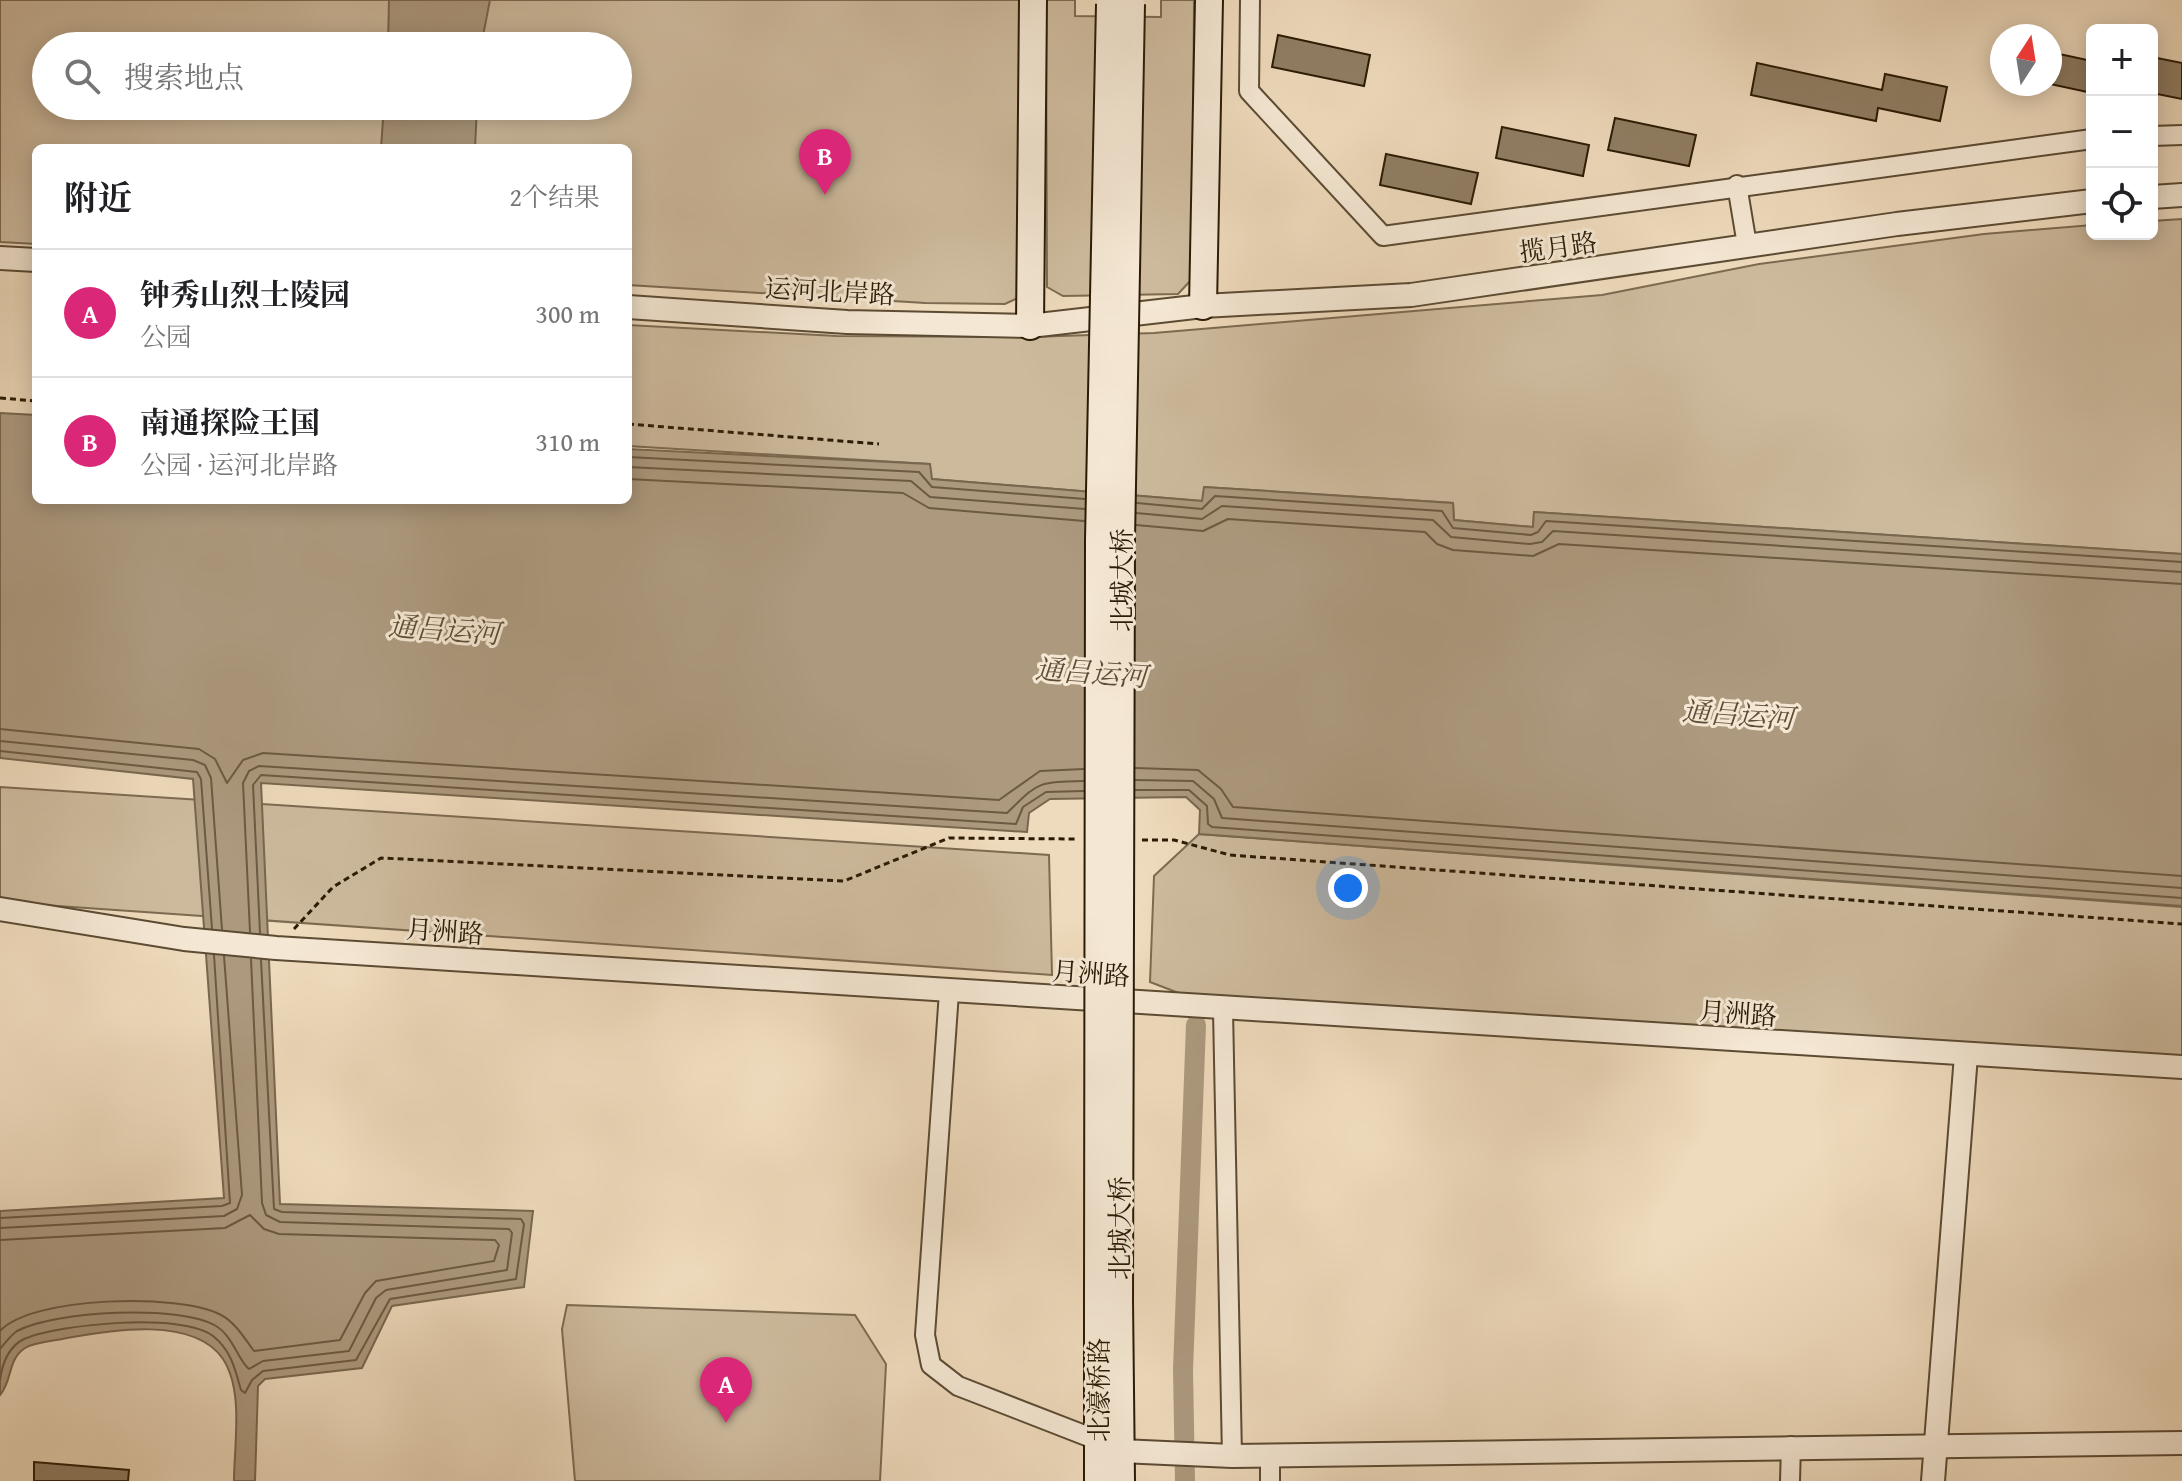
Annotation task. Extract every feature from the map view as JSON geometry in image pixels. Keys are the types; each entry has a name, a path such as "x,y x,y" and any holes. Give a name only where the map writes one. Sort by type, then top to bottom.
{"main road":[{"path":"1030,326 1033,0"},
{"path":"1203,306 1209,0"},
{"name":"北城大桥","path":"1108,1300 1121,539 1121,2"},
{"name":"北濠桥路","path":"1098,1481 1109,1446 1108,1300"},
{"name":"北濠桥路","path":"1109,1446 1121,1481"}],"street":[{"path":"1250,0 1249,91 1383,236 1737,185 2086,140"},
{"path":"2158,136 2182,135"},
{"path":"1737,185 1747,245"},
{"path":"2158,197 2182,195"},
{"name":"揽月路","path":"1030,326 1203,306 1411,295 1747,245 2086,201"},
{"path":"0,258 32,260"},
{"name":"运河北岸路","path":"632,307 847,322 1030,326"},
{"name":"月洲路","path":"0,909 30,911 184,939 276,948 1223,1010 2182,1067"},
{"path":"949,992 925,1335 931,1365 958,1386 1109,1446 1270,1456 1791,1446 1938,1448 2182,1443"},
{"path":"1223,1010 1231,1287 1232,1456"},
{"path":"1933,1481 1938,1448 1966,1055"},
{"path":"1790,1481 1791,1446"},
{"path":"1270,1456 1270,1481"}],"path":[{"path":"0,398 32,401"},
{"path":"632,424 879,444"},
{"path":"276,948 333,887 381,858 844,881 949,838 1084,839"},
{"path":"1129,840 1174,840 1230,855 2182,924"}],"shaded area":[{"path":"0,0 1025,0 1020,297 1005,304 925,303 632,285 632,144 32,144 32,244 0,242"},
{"path":"1046,0 1075,0 1075,16 1161,17 1161,0 1194,0 1192,279 1178,294 1063,296 1047,287"},
{"path":"2182,219 2182,554 1534,512 1533,527 1454,520 1453,503 1205,487 1203,501 931,479 929,464 632,446 632,325 837,336 1029,337 1154,333 1602,295 1759,264 1984,234 2086,226 2086,240 2158,240 2158,221"},
{"path":"0,787 1049,855 1052,975 0,902"},
{"path":"1199,834 2182,907 2182,1067 1223,1010 1150,982 1154,876"},
{"path":"567,1305 855,1315 886,1364 880,1481 575,1481 562,1329"}],"water":[{"path":"389,0 490,0 484,32 388,32"},
{"path":"383,120 476,120 475,144 381,144"},
{"name":"通吕运河","path":"0,413 32,415 32,504 632,504 632,449 930,464 932,479 1202,501 1204,487 1453,503 1454,520 1533,527 1534,512 2182,554 2182,906 1199,834 1200,810 1186,797 1050,799 1029,813 1027,832 261,783 280,1204 533,1211 524,1287 392,1306 362,1368 265,1379 258,1386 255,1481 234,1481 236,1402 230,1372 210,1345 193,1336 151,1329 128,1330 34,1344 15,1358 0,1395 0,1211 224,1198 193,779 0,758"}],"building":[{"path":"1278,35 1370,55 1364,86 1272,67"},
{"path":"2062,55 2086,60 2086,92 2062,87"},
{"path":"2158,58 2182,63 2182,99 2158,94"},
{"path":"1757,63 1882,90 1885,74 1947,87 1940,121 1878,108 1876,121 1751,95"},
{"path":"1615,118 1696,135 1689,166 1608,150"},
{"path":"1502,127 1589,145 1583,176 1496,158"},
{"path":"1386,154 1478,173 1471,204 1380,185"},
{"path":"34,1462 129,1470 128,1481 34,1481"}],"waterway":[{"path":"1185,1481 1183,1370 1196,1025"}],"place":[{"name":"南通探险王国","path":"825,195"},
{"name":"钟秀山烈士陵园","path":"726,1423"}]}
